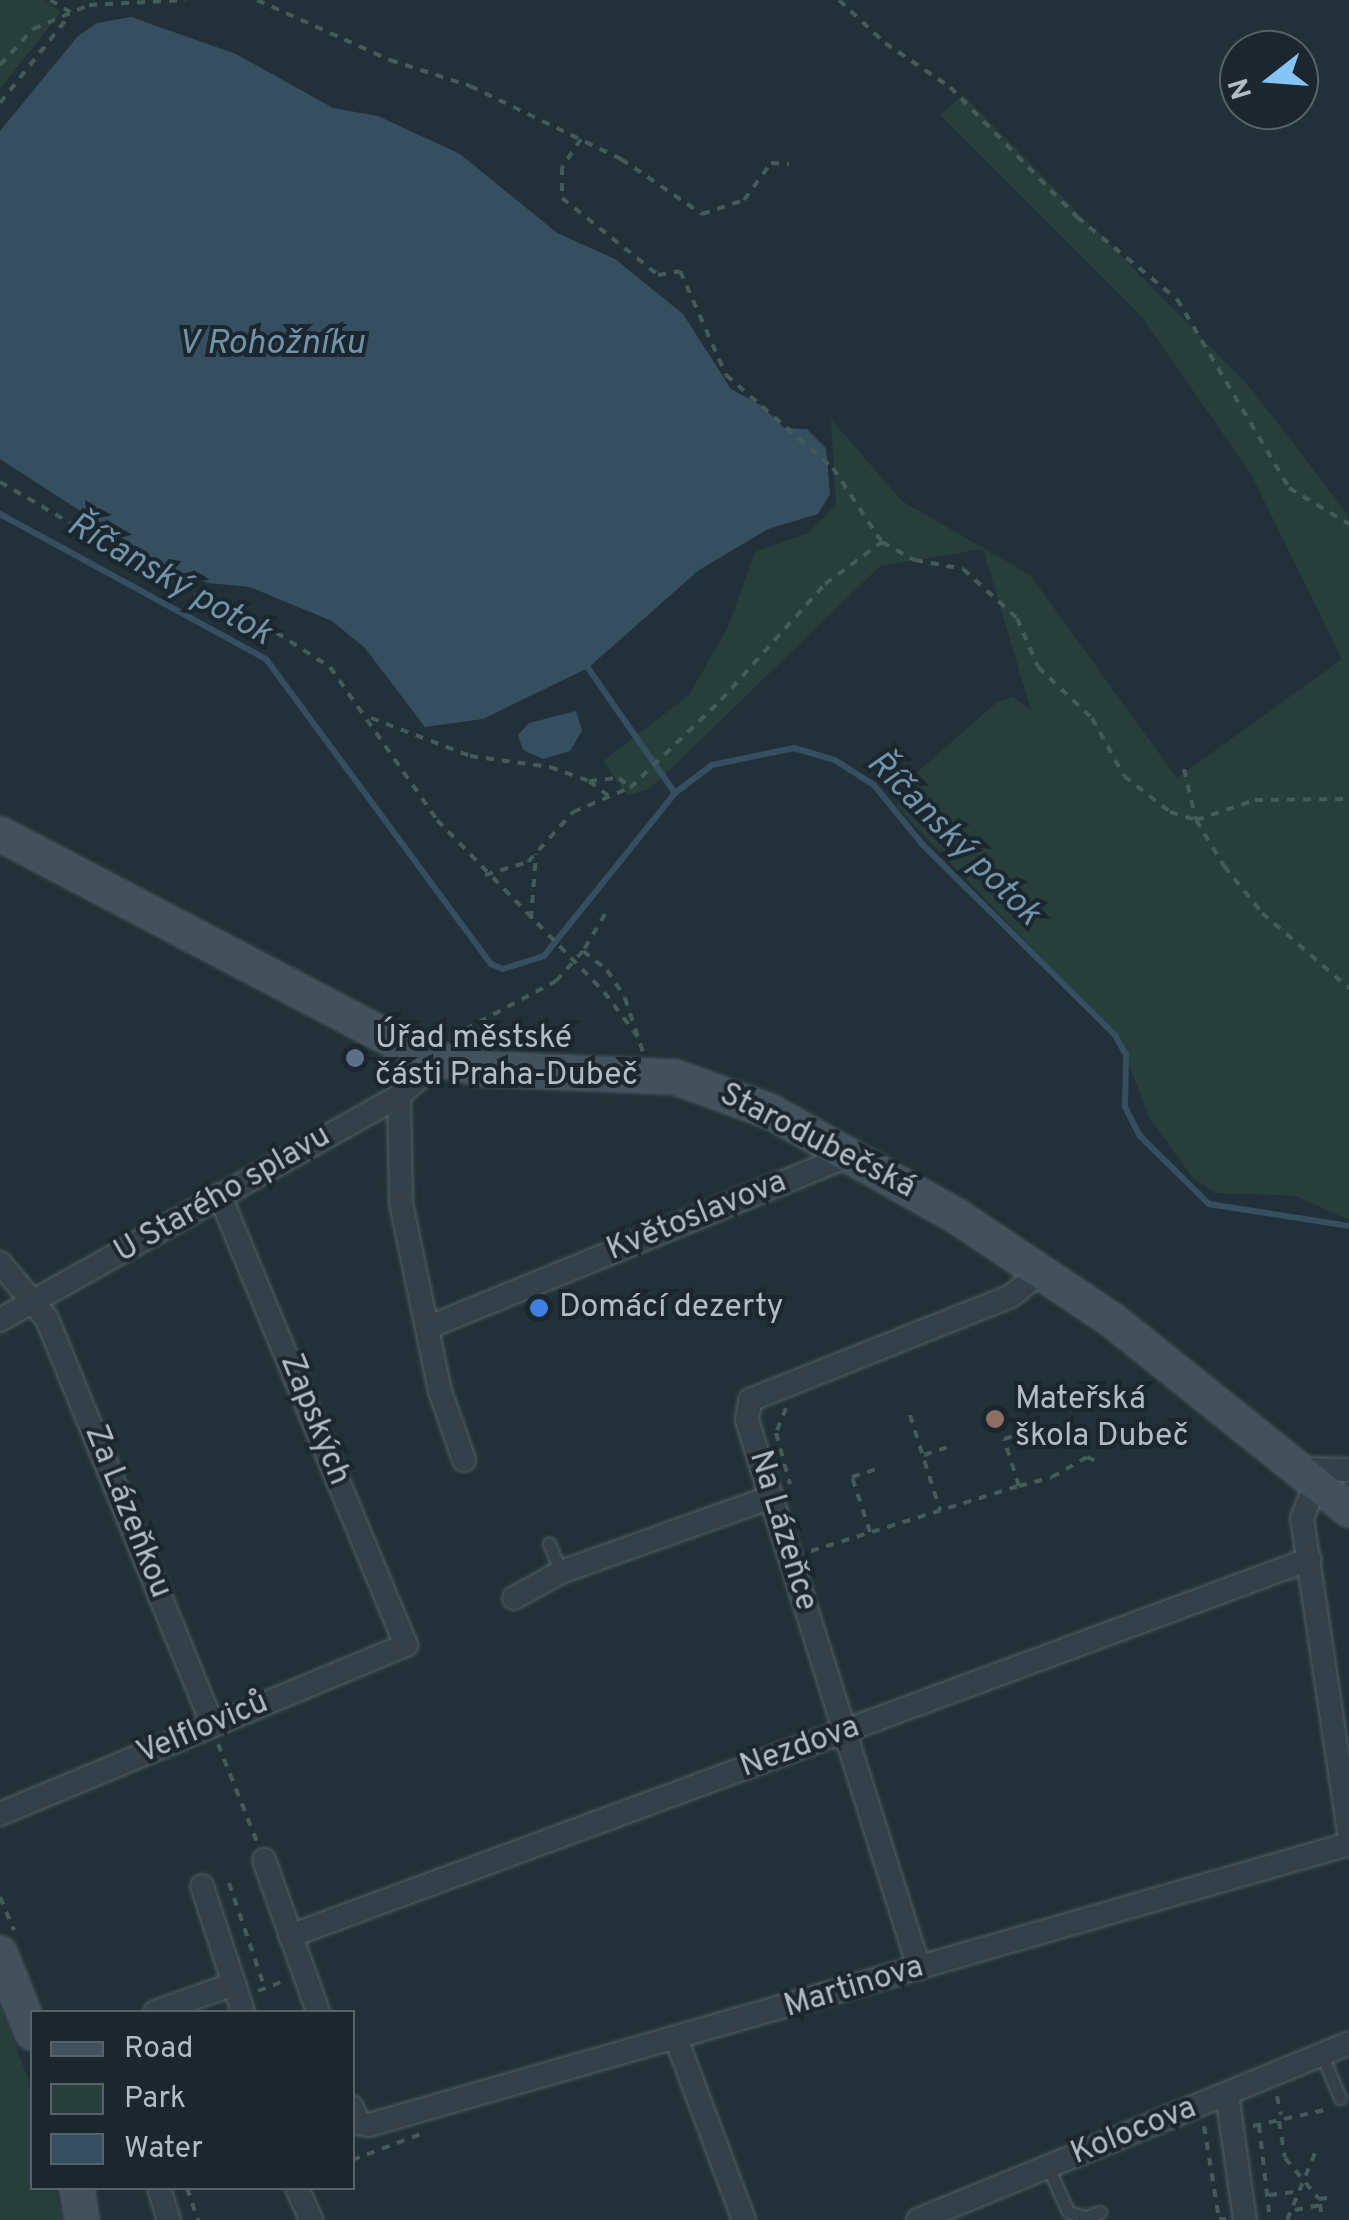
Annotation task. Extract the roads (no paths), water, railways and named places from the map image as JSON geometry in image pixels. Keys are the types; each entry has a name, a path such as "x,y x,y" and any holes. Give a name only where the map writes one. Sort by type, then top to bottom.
{"street":[{"name":"Starodubečská","path":"0,834 445,1049 502,1071 642,1058 713,1087 853,1154 1042,1271 1174,1364 1349,1510"},
{"name":"U Starého splavu","path":"0,1320 399,1096 445,1049"},
{"path":"399,1096 401,1203 440,1391 464,1460"},
{"name":"Květoslavova","path":"429,1327 853,1154"},
{"name":"Zapských","path":"220,1195 406,1645"},
{"name":"Za Lázeňkou","path":"0,1263 35,1302 213,1724"},
{"name":"Na Lázeňce","path":"919,1968 843,1732 781,1492 747,1420 750,1400 1011,1296 1031,1286 1042,1271"},
{"path":"1349,1470 1310,1475 1302,1518 1349,1832"},
{"path":"514,1598 561,1572 781,1492"},
{"name":"Nezdova","path":"290,1936 1310,1559"},
{"name":"Velfloviců","path":"0,1814 406,1645"},
{"name":"Martinova","path":"355,2115 677,2041 1349,1844"},
{"path":"264,1860 317,2010"},
{"path":"167,2010 242,1997 202,1886"},
{"path":"0,1953 30,2027"},
{"path":"677,2041 744,2220"},
{"name":"Kolocova","path":"918,2220 1349,2043"},
{"path":"1226,2094 1245,2220"},
{"path":"78,2190 82,2220"},
{"path":"160,2190 168,2220"},
{"path":"298,2190 311,2220"}],"lane":[{"path":"549,1543 561,1572"},
{"path":"1322,2055 1336,2103"},
{"path":"1048,2166 1068,2212 1086,2217 1100,2212"}],"water":[{"name":"V Rohožníku","path":"131,17 236,54 333,108 378,116 460,154 557,233 615,259 683,314 731,389 762,406 784,428 807,429 826,448 830,494 818,514 768,529 699,570 588,668 483,719 425,727 365,648 332,621 250,587 208,583 167,567 0,459 0,131 78,36 97,23"},
{"path":"576,711 582,731 570,751 543,759 523,750 518,735 529,723"}],"waterway":[{"name":"Říčanský potok","path":"0,514 266,659 491,964 503,969 544,956 675,793 712,765 794,748 835,760 874,785 922,844 1115,1035 1126,1055 1125,1107 1140,1136 1209,1204 1349,1226"},
{"path":"588,668 675,793"}],"place":[{"name":"Úřad městské části Praha-Dubeč","path":"355,1058"},
{"name":"Domácí dezerty","path":"539,1308"},
{"name":"Mateřská škola Dubeč","path":"995,1419"}]}
